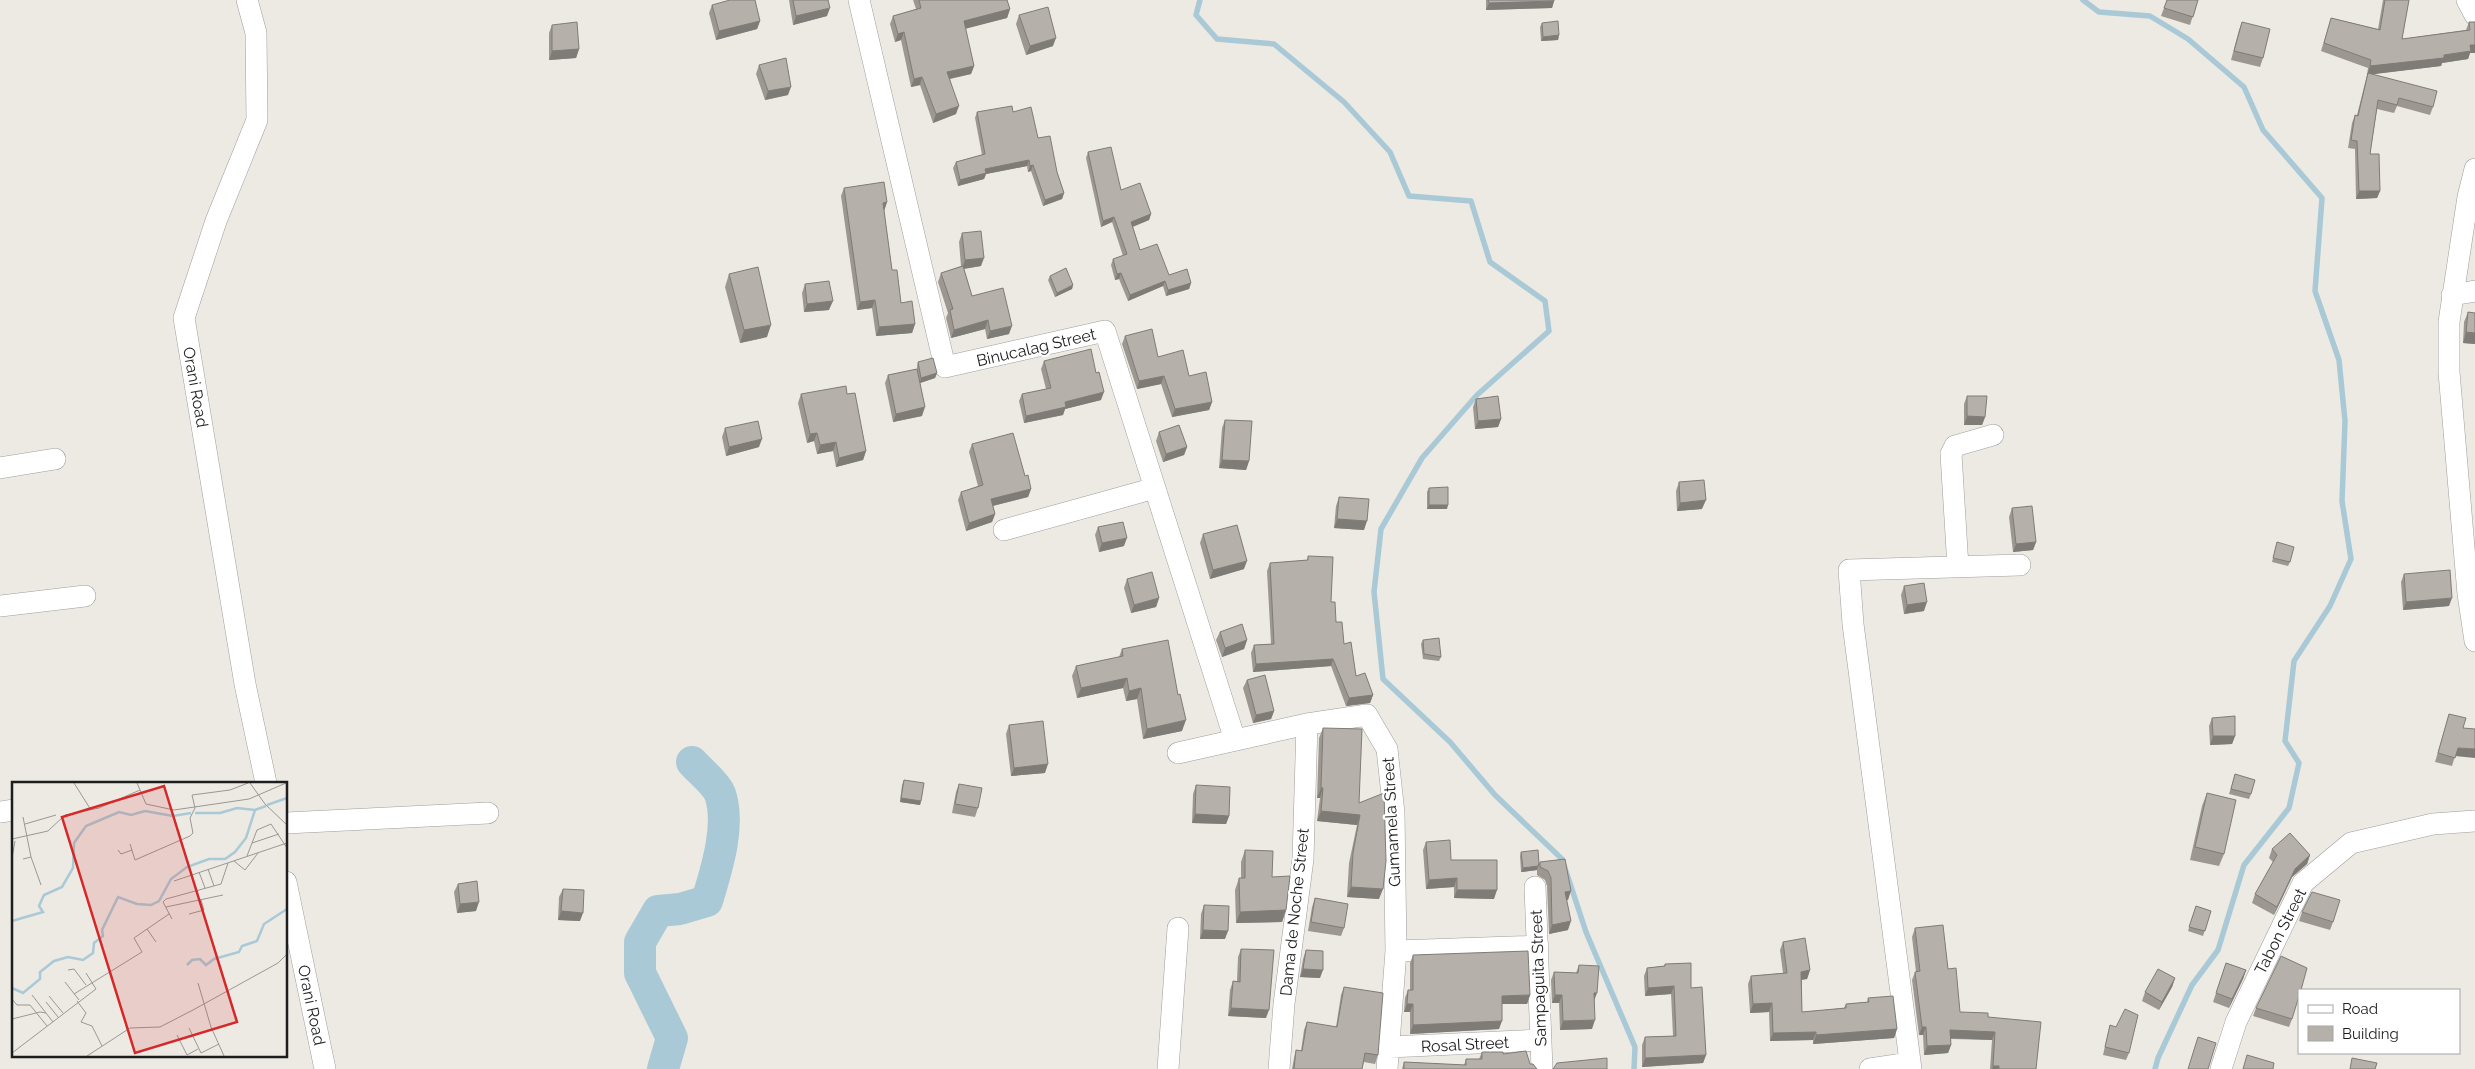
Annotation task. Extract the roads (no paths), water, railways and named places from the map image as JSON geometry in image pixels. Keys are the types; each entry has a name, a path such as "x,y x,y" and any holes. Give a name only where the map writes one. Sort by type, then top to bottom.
{"street":[{"name":"Orani Road","path":"247,0 256,34 257,120 216,221 184,318 245,684 266,782"},
{"name":"Binucalag Street","path":"860,0 945,367 1105,331 1235,740"},
{"path":"2467,0 2475,15"},
{"path":"2475,169 2468,197 2449,322 2449,372 2468,594 2475,641"},
{"path":"2452,295 2475,291"},
{"path":"1958,567 1951,454 1955,446 1993,435"},
{"path":"0,468 55,459"},
{"path":"1004,530 1155,488"},
{"path":"1870,1069 1910,1066 1853,624 1849,570 2020,565"},
{"path":"0,606 85,596"},
{"name":"Gumamela Street","path":"1178,753 1307,724 1367,715 1387,749 1394,813 1396,951 1387,1069"},
{"name":"Dama de Noche Street","path":"1279,1069 1284,1004 1304,859 1307,724"},
{"path":"288,823 488,813"},
{"name":"Tabon Street","path":"2220,1069 2236,1022 2303,883 2351,843 2432,824 2475,821"},
{"name":"Sampaguita Street","path":"1535,887 1542,1069"},
{"name":"Orani Road","path":"288,892 325,1069"},
{"path":"1168,1069 1178,928"},
{"path":"1396,951 1538,946"},
{"name":"Rosal Street","path":"1389,1047 1541,1040"}],"waterway":[{"path":"1200,0 1196,15 1217,39 1274,44 1344,102 1390,152 1409,196 1471,201 1490,262 1545,301 1549,331 1477,395 1422,458 1381,529 1374,592 1383,679 1450,742 1495,795 1562,859 1586,932 1635,1047 1634,1069"},
{"path":"2083,0 2099,12 2150,16 2188,39 2244,87 2263,130 2322,198 2315,291 2339,360 2345,421 2342,501 2351,559 2330,606 2294,661 2285,741 2299,763 2289,808 2244,865 2218,950 2192,985 2158,1058 2155,1069"},
{"path":"663,1069 672,1038 640,973 640,942 658,911 680,909 707,901 718,862 723,834 724,820 720,794 692,762"}]}
